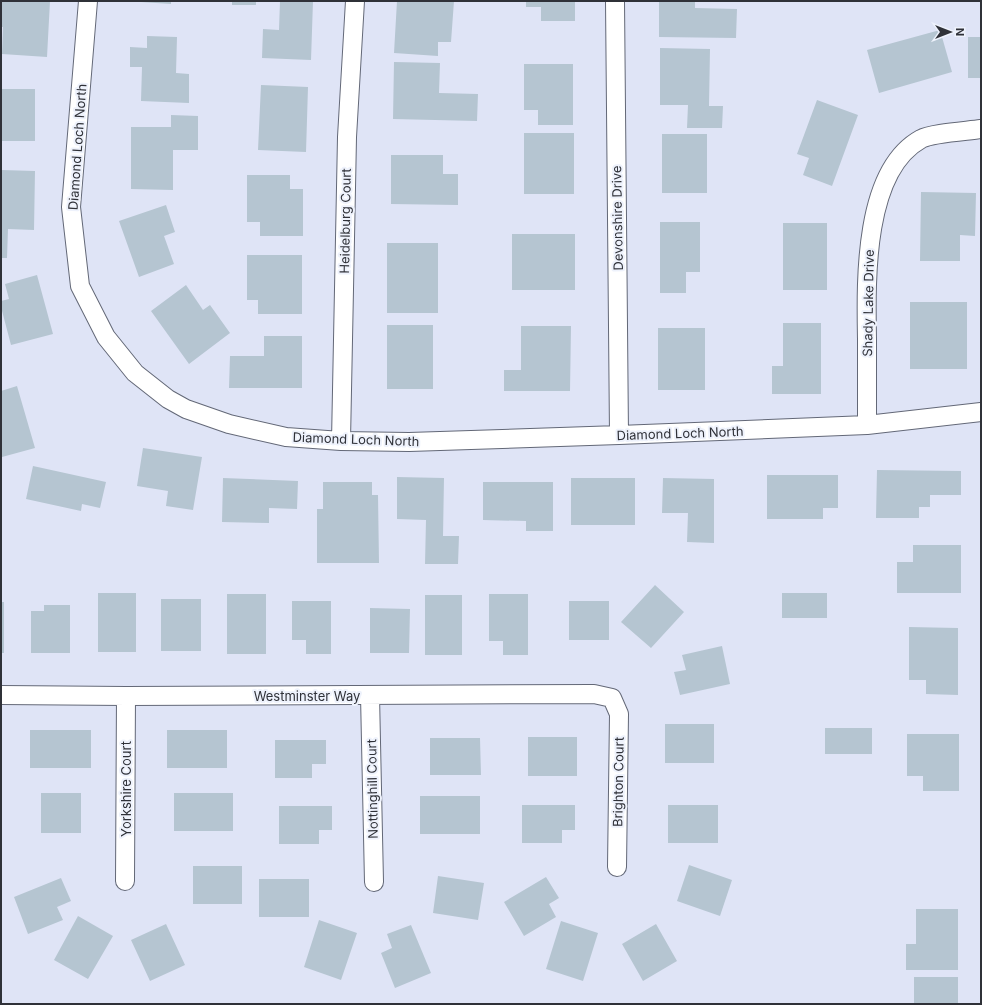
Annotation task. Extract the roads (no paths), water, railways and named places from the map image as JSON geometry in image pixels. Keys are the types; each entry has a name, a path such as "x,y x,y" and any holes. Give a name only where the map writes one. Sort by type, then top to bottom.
{"street":[{"name":"Diamond Loch North","path":"88,1 70,208 80,286 106,337 135,373 168,399 186,409 229,424 286,437 341,441 409,442 619,436 867,425 981,412"},
{"name":"Heidelburg Court","path":"341,441 347,137 355,1"},
{"name":"Devonshire Drive","path":"615,1 619,436"},
{"name":"Shady Lake Drive","path":"867,425 866,290 869,244 882,190 894,165 906,150 922,138 981,129"},
{"name":"Westminster Way","path":"1,695 126,696 594,694 612,698"},
{"name":"Nottinghill Court","path":"370,695 374,882"},
{"name":"Yorkshire Court","path":"125,881 126,696"},
{"name":"Brighton Court","path":"612,698 619,714 617,867"}]}
